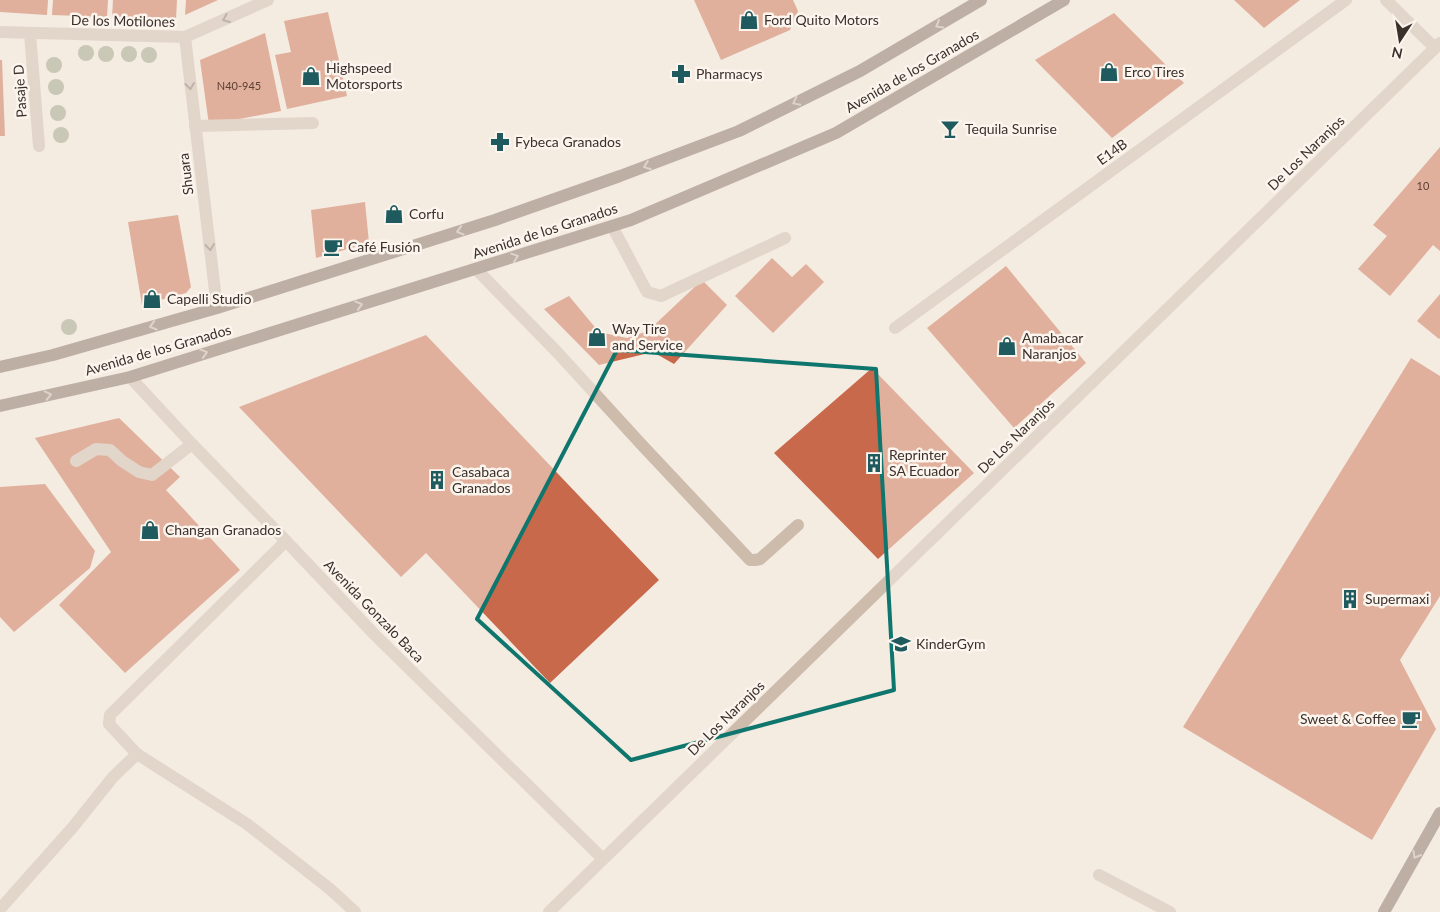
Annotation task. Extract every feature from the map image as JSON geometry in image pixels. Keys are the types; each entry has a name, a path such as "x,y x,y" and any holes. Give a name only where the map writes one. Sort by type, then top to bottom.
{"main road":[{"name":"Avenida de los Granados","path":"0,368 53,355 217,308 495,220 620,176 739,131 860,71 981,0"},
{"name":"Avenida de los Granados","path":"0,406 130,377 631,220 836,133 1064,0"},
{"path":"1384,912 1440,813"}],"street":[{"name":"De los Motilones","path":"0,32 185,37 268,0"},
{"name":"E14B","path":"895,328 1346,0"},
{"path":"1386,0 1437,46"},
{"name":"Pasaje D","path":"30,33 39,146"},
{"name":"Shuara","path":"185,37 217,308"},
{"name":"De Los Naranjos","path":"549,912 1437,46"},
{"path":"195,126 313,123"},
{"path":"612,226 647,292 661,296 785,238"},
{"path":"476,269 557,352 750,560 760,558 798,525"},
{"name":"Avenida Gonzalo Baca","path":"130,377 374,635 603,859"},
{"path":"76,461 96,449 110,450 122,462 139,472 152,475 192,444"},
{"path":"286,541 110,715 109,724 137,754 247,824 330,889 356,912"},
{"path":"0,909 73,827 113,777 137,754"},
{"path":"1100,875 1170,912"}],"highlighted area":[{"path":"617,350 876,369 894,690 631,760 477,619"}],"building":[{"path":"0,0 48,0 47,15 0,12"},
{"path":"53,0 108,0 107,17 52,15"},
{"path":"113,0 177,0 176,19 112,18"},
{"path":"186,0 218,0 185,15"},
{"name":"Ford Quito Motors","path":"694,0 793,0 798,11 790,30 721,60"},
{"path":"1234,0 1300,0 1264,28"},
{"name":"Highspeed Motorsports","path":"328,12 347,96 287,109 275,55 291,52 284,21"},
{"name":"Erco Tires","path":"1114,13 1184,83 1112,138 1035,60"},
{"path":"265,33 281,111 209,125 200,60"},
{"path":"0,60 2,60 5,136 0,136"},
{"path":"1440,147 1440,251 1433,245 1390,296 1358,269 1387,236 1373,225"},
{"path":"365,202 369,243 316,258 311,210"},
{"path":"178,215 191,287 186,293 142,305 128,222"},
{"path":"772,258 792,277 806,264 824,282 773,333 735,296"},
{"name":"Amabacar Naranjos","path":"1006,266 1086,363 1014,428 927,328"},
{"path":"702,280 727,305 674,364 653,352 599,365 544,309 569,296 599,332 627,338 648,331"},
{"path":"1440,294 1440,338 1439,339 1417,321"},
{"name":"Casabaca Granados","path":"426,335 659,580 550,683 426,553 401,577 239,407"},
{"name":"Supermaxi","path":"1411,358 1440,376 1440,596 1400,660 1436,729 1372,840 1183,727"},
{"name":"Reprinter SA Ecuador","path":"872,368 974,473 878,559 774,453"},
{"name":"Changan Granados","path":"119,418 180,477 166,490 240,570 125,673 59,605 111,552 35,438"},
{"path":"45,484 95,551 90,568 14,632 0,617 0,487"}],"place":[{"name":"Ford Quito Motors","path":"749,20"},
{"name":"Erco Tires","path":"1109,72"},
{"name":"Pharmacys","path":"681,74"},
{"name":"Highspeed Motorsports","path":"311,76"},
{"name":"Tequila Sunrise","path":"950,129"},
{"name":"Fybeca Granados","path":"500,142"},
{"name":"Corfu","path":"394,214"},
{"name":"Café Fusión","path":"333,247"},
{"name":"Capelli Studio","path":"152,299"},
{"name":"Way Tire and Service","path":"597,337"},
{"name":"Amabacar Naranjos","path":"1007,346"},
{"name":"Reprinter SA Ecuador","path":"874,463"},
{"name":"Casabaca Granados","path":"437,480"},
{"name":"Changan Granados","path":"150,530"},
{"name":"Supermaxi","path":"1350,599"},
{"name":"KinderGym","path":"901,644"},
{"name":"Sweet & Coffee","path":"1411,719"}]}
